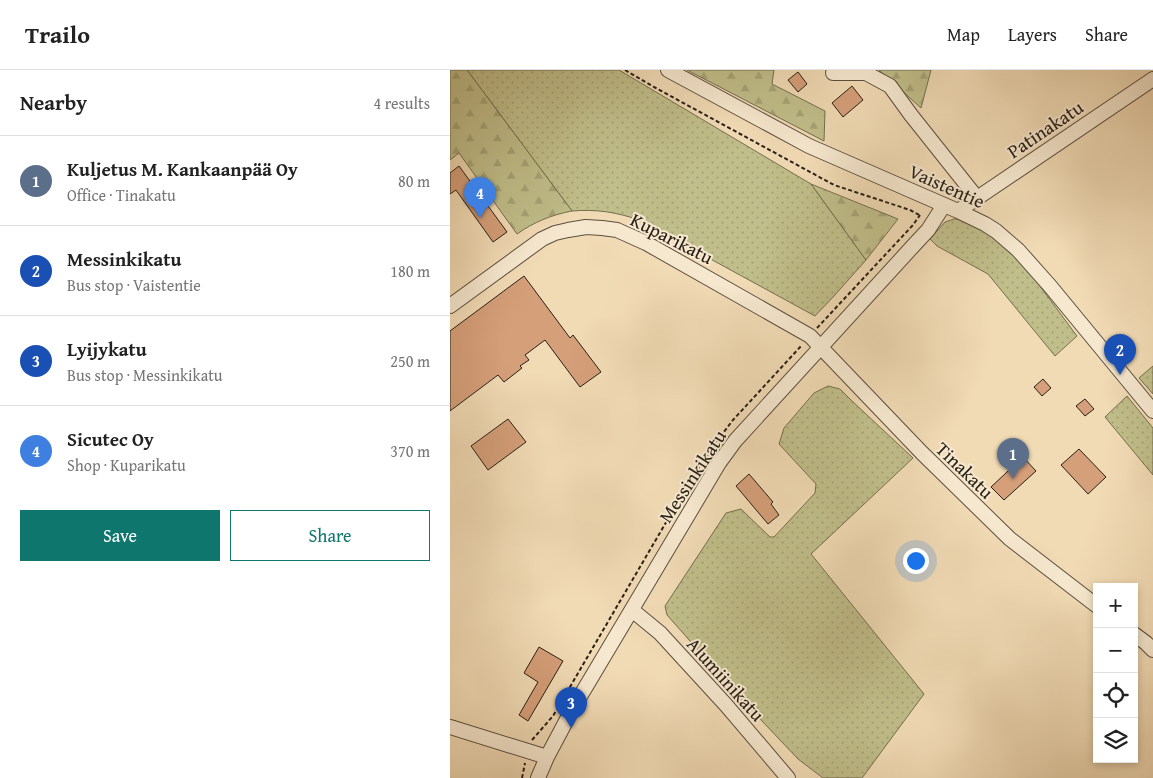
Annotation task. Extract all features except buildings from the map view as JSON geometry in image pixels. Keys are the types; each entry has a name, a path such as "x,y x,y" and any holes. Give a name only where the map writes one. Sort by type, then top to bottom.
{"street":[{"name":"Vaistentie","path":"668,70 809,146 958,211 996,231 1018,250 1050,286 1153,411"},
{"path":"833,73 866,73 890,86 977,198"},
{"name":"Patinakatu","path":"958,211 1153,79"},
{"name":"Messinkikatu","path":"538,778 572,710 719,463 735,441 914,245 944,205"},
{"name":"Kuparikatu","path":"450,306 542,239 568,230 586,227 602,228 617,230 646,243 810,336 821,346"},
{"name":"Tinakatu","path":"821,346 922,453 1010,539 1093,603"},
{"name":"Alumiinikatu","path":"632,610 660,632 726,705 788,778"},
{"path":"1138,637 1153,650"},
{"path":"450,727 547,757"}],"path":[{"path":"626,70 834,185 910,210 932,223"}],"green space":[{"path":"450,70 467,70 572,211 543,220 517,234 459,153 450,160"},
{"path":"467,70 619,70 811,184 866,260 815,316 639,220 606,212 572,211"},
{"path":"687,70 774,70 772,84 825,111 824,141"},
{"path":"879,70 931,70 921,108"},
{"path":"811,184 898,219 866,260"},
{"path":"963,219 973,224 1008,247 1028,270 1077,336 1055,356 988,274 937,246 930,239 945,222"},
{"path":"1153,366 1153,394 1139,378"},
{"path":"828,386 840,389 913,458 811,554 924,694 862,778 823,778 798,759 744,702 667,615 665,606 726,513 741,509 770,537 774,537 815,493 816,484 779,444 784,428 814,393"},
{"path":"1127,396 1153,428 1153,475 1105,417"}],"place":[{"name":"Sicutec Oy","path":"480,218"},
{"name":"Messinkikatu","path":"1120,375"},
{"name":"Kuljetus M. Kankaanpää Oy","path":"1013,479"},
{"name":"Lyijykatu","path":"571,728"}]}
